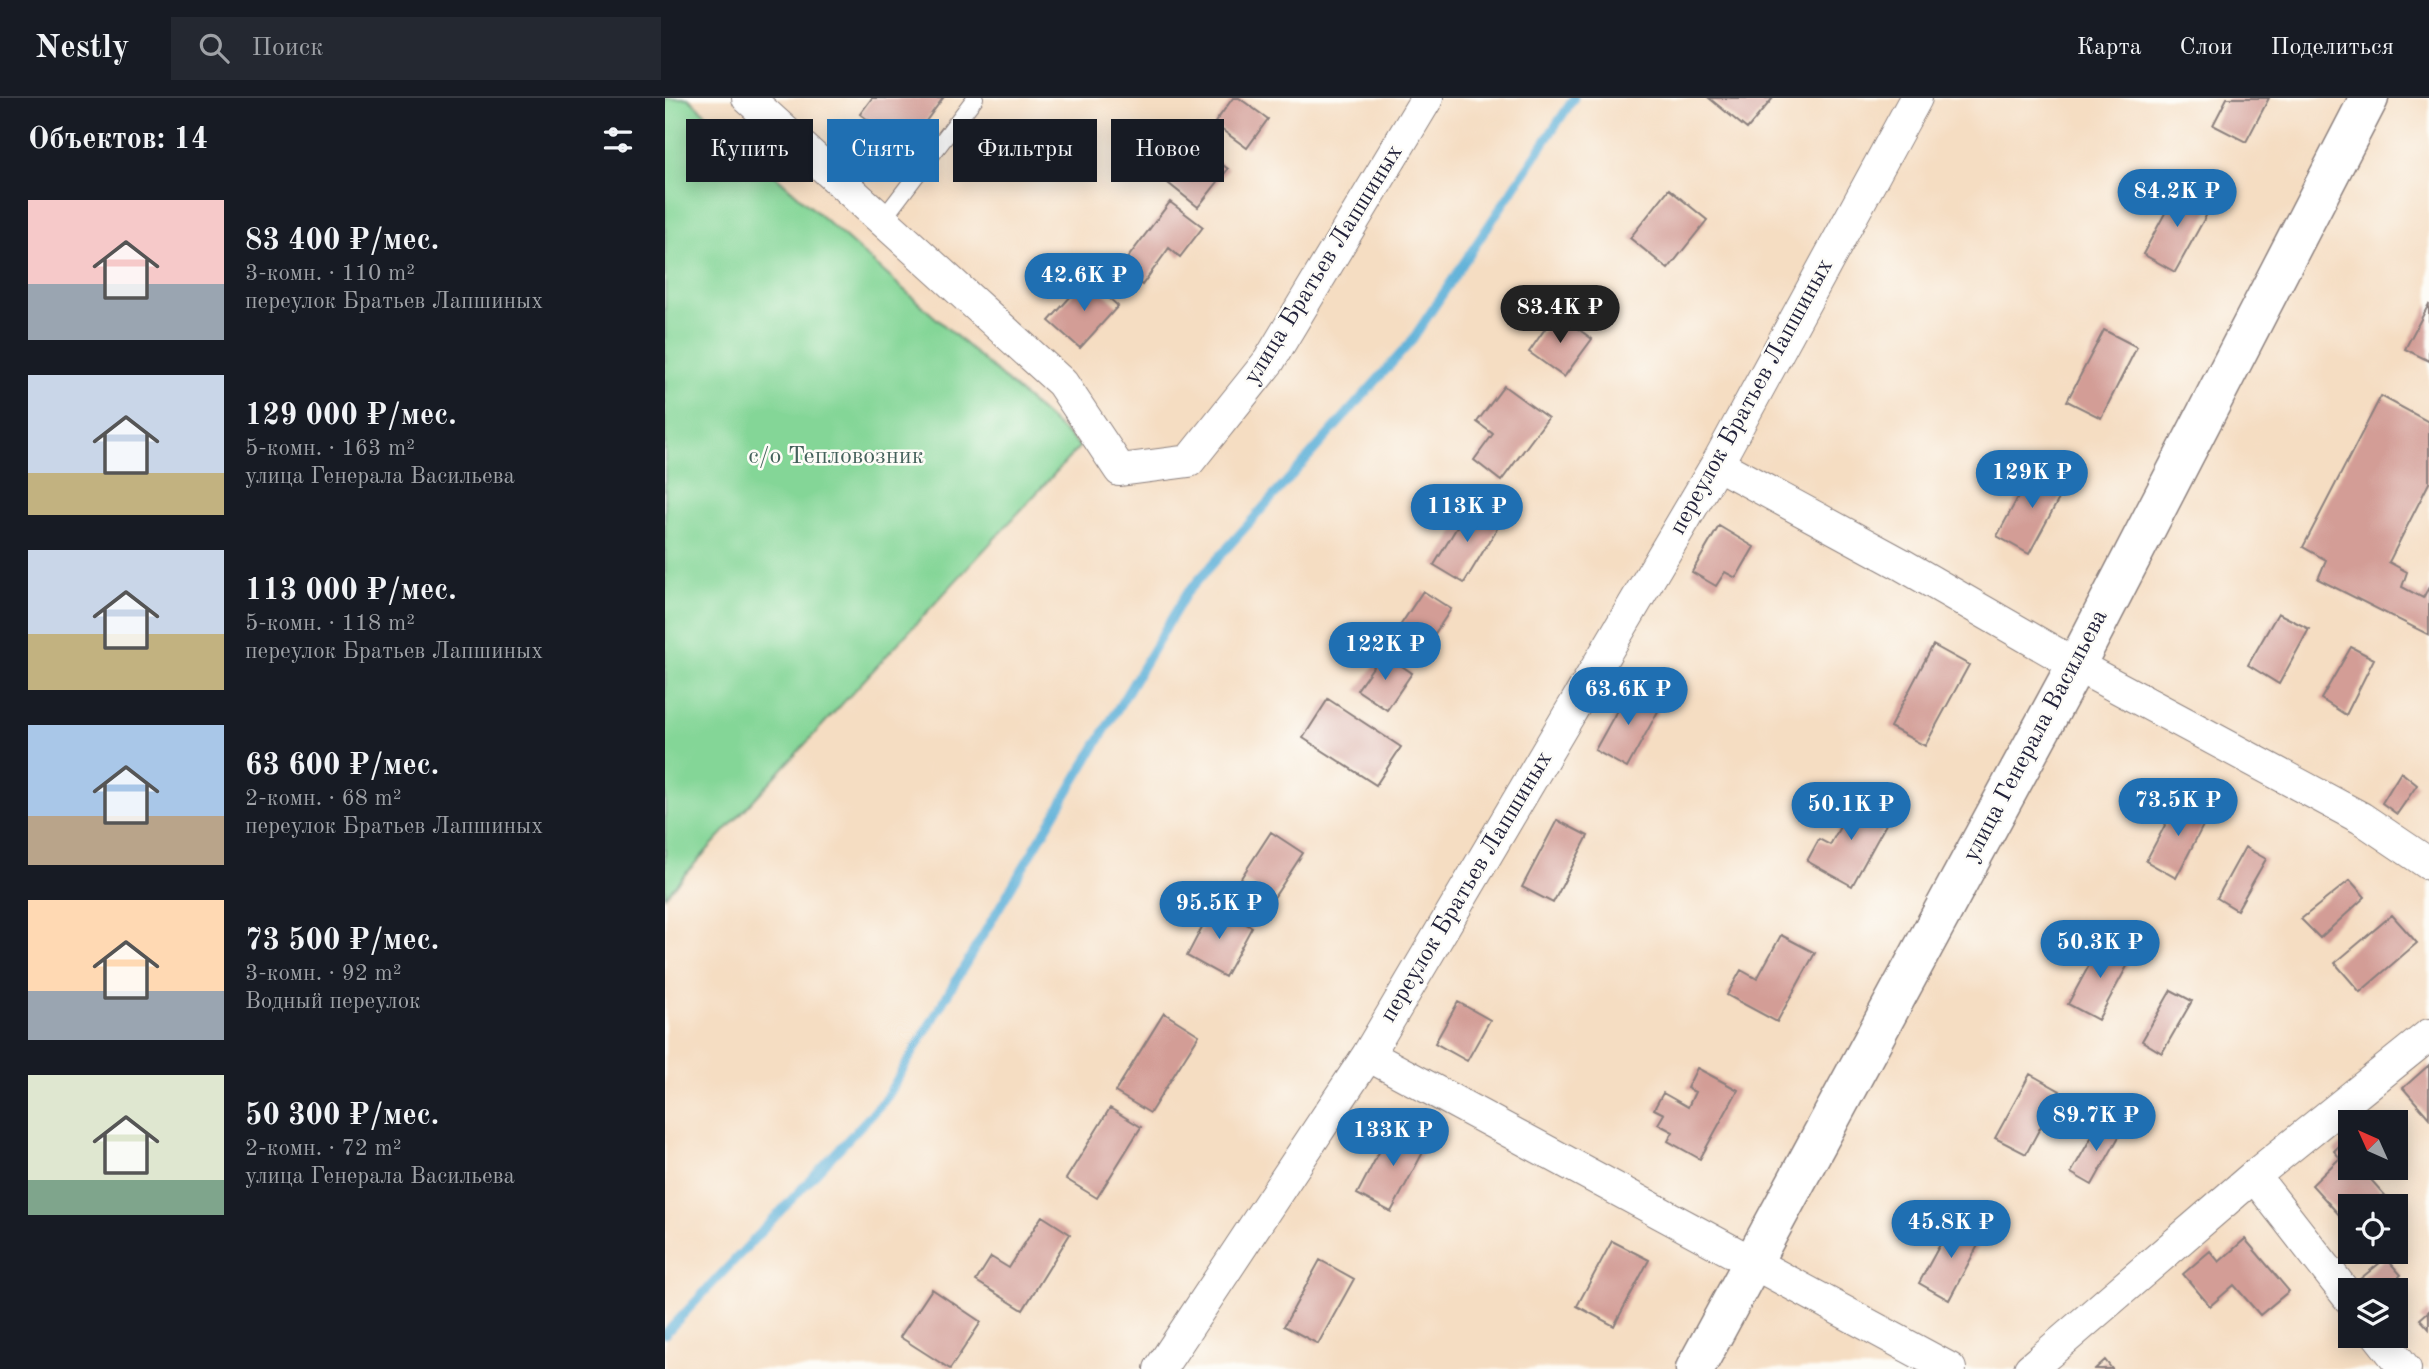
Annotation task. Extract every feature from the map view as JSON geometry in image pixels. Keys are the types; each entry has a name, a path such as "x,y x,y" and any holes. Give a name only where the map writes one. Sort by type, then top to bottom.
{"main road":[{"name":"улица Генерала Васильева","path":"1695,1369 2076,665 2369,98"}],"street":[{"path":"748,98 883,219"},
{"name":"улица Братьев Лапшиных","path":"883,219 1062,383 1120,470 1189,461 1269,361 1427,98"},
{"name":"переулок Братьев Лапшиных","path":"1160,1369 1368,1055 1717,464 1916,98"},
{"path":"1717,464 1901,564 2076,665 2361,818 2429,864"},
{"path":"2030,1369 2254,1176 2429,1035"},
{"path":"1368,1055 1950,1369"},
{"path":"2254,1176 2338,1284"},
{"path":"2388,1348 2405,1369"}],"lane":[{"path":"883,219 975,98"}],"green space":[{"name":"с/о Тепловозник","path":"665,98 688,98 712,119 686,119 686,182 783,182 1080,446 665,896"}],"building":[{"path":"872,98 943,98 927,119 867,119 860,114"},
{"path":"1233,98 1239,98 1268,119 1247,148 1224,131 1224,119 1218,119"},
{"path":"1709,98 1773,98 1747,129"},
{"path":"2227,98 2269,98 2246,142 2213,125"},
{"path":"1169,182 1218,182 1198,207"},
{"path":"2179,187 2212,205 2175,272 2143,254"},
{"path":"1669,189 1707,220 1668,269 1630,238"},
{"path":"1170,202 1203,227 1180,257 1169,248 1142,285 1120,268"},
{"path":"1087,278 1118,306 1080,348 1049,321"},
{"path":"2429,304 2429,361 2405,349"},
{"path":"1556,313 1592,339 1564,377 1529,352"},
{"path":"2104,330 2137,347 2101,418 2067,401"},
{"path":"1504,386 1548,418 1501,481 1474,460 1493,434 1477,422"},
{"path":"2381,396 2429,422 2429,483 2389,562 2407,572 2402,587 2423,598 2429,587 2429,635 2318,579 2326,560 2303,547"},
{"path":"2035,466 2067,484 2029,554 1997,536"},
{"path":"1471,504 1501,522 1464,583 1434,565"},
{"path":"1719,526 1754,547 1736,578 1725,572 1716,586 1692,572"},
{"path":"1423,591 1451,609 1424,650 1396,632"},
{"path":"2278,613 2309,629 2279,684 2248,665"},
{"path":"1933,645 1969,665 1925,746 1890,727"},
{"path":"2351,647 2374,659 2346,715 2321,699"},
{"path":"1383,653 1412,673 1387,710 1357,690"},
{"path":"1630,687 1662,704 1627,768 1595,750"},
{"path":"1328,699 1401,747 1376,785 1303,738"},
{"path":"2401,772 2417,785 2397,814 2382,803"},
{"path":"1857,796 1891,815 1852,886 1807,861 1819,839 1830,845"},
{"path":"2180,797 2209,814 2176,878 2146,861"},
{"path":"1557,820 1588,836 1553,903 1522,887"},
{"path":"1271,832 1303,853 1273,899 1241,878"},
{"path":"2245,847 2266,859 2237,910 2217,898"},
{"path":"2350,880 2365,897 2320,938 2301,919"},
{"path":"1213,906 1252,927 1225,977 1187,956"},
{"path":"2392,915 2417,943 2360,992 2335,963"},
{"path":"1781,935 1815,953 1777,1022 1727,995 1741,970 1757,979"},
{"path":"2103,940 2132,957 2098,1020 2068,1004"},
{"path":"2171,990 2192,1001 2162,1053 2142,1041"},
{"path":"1458,1002 1490,1020 1467,1061 1435,1043"},
{"path":"1164,1013 1199,1035 1150,1113 1115,1092"},
{"path":"2429,1065 2429,1118 2403,1088"},
{"path":"1697,1068 1738,1090 1700,1159 1668,1141 1673,1132 1658,1124 1664,1114 1654,1109 1663,1093 1688,1107 1695,1092 1687,1088"},
{"path":"2030,1074 2060,1091 2026,1154 1995,1138"},
{"path":"1110,1108 1141,1127 1097,1198 1066,1179"},
{"path":"2100,1122 2121,1133 2092,1185 2071,1173"},
{"path":"1394,1124 1428,1143 1391,1212 1357,1194"},
{"path":"2338,1160 2338,1180 2371,1180 2384,1194 2338,1194 2338,1214 2312,1185"},
{"path":"1042,1216 1070,1234 1023,1310 976,1281 991,1257 1009,1268"},
{"path":"1954,1219 1983,1236 1949,1300 1919,1283"},
{"path":"2245,1239 2289,1291 2260,1315 2234,1285 2210,1306 2183,1274 2210,1251 2219,1262"},
{"path":"1612,1241 1649,1260 1614,1326 1577,1306"},
{"path":"1320,1260 1354,1279 1318,1344 1284,1326"},
{"path":"2379,1264 2391,1264 2401,1275 2398,1278 2361,1278"},
{"path":"932,1289 981,1322 950,1369 900,1337"},
{"path":"2429,1311 2429,1329 2420,1319"},
{"path":"2105,1360 2112,1369 2095,1369"}],"waterway":[{"path":"665,1334 884,1101 1186,594 1410,343 1574,98"}]}
